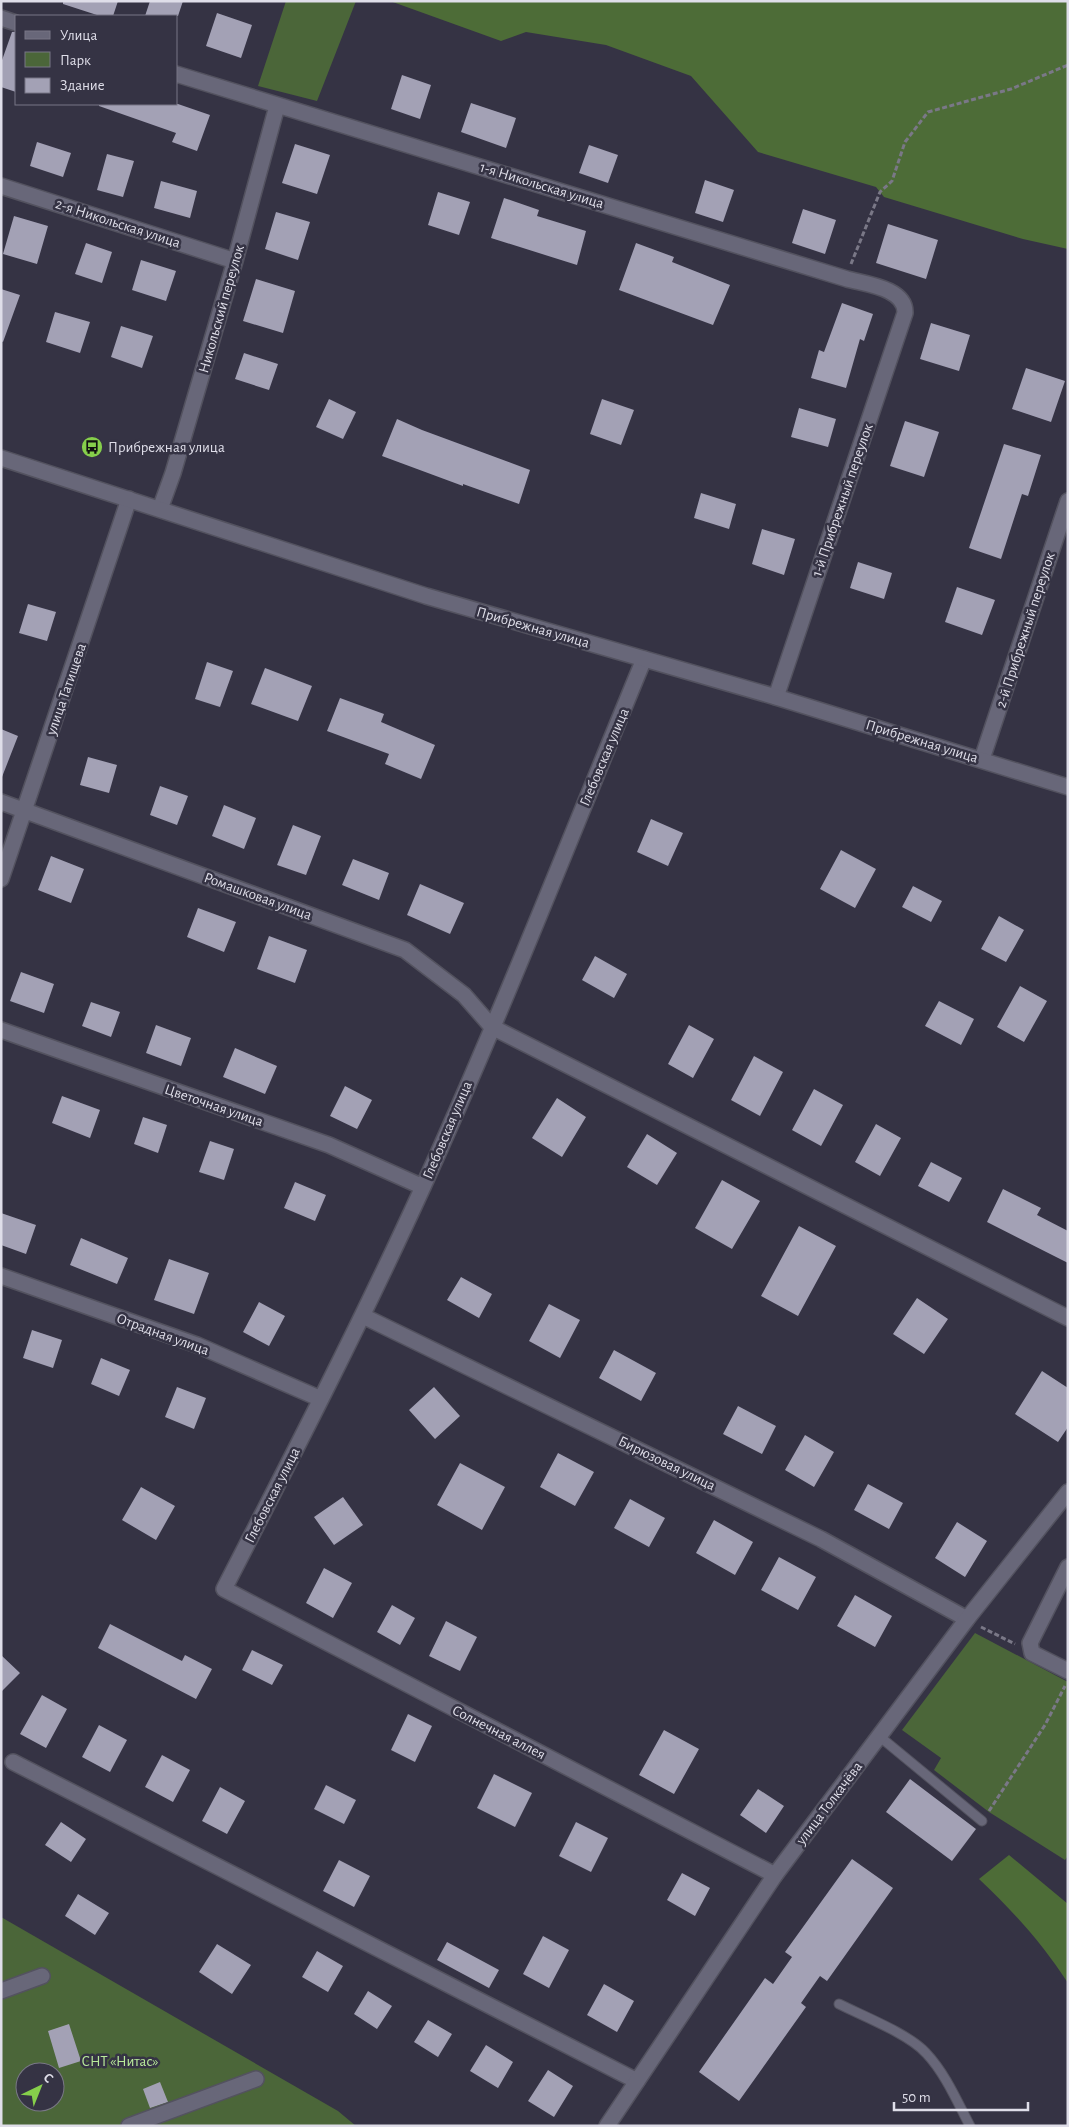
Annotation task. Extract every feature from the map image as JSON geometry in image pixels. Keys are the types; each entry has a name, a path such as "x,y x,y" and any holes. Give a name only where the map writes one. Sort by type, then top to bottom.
{"street":[{"path":"1,18 15,23"},
{"name":"1-я Никольская улица","path":"178,75 889,292 896,295 904,303"},
{"name":"Никольский переулок","path":"160,509 173,473 235,261 276,106"},
{"name":"2-я Никольская улица","path":"1,186 235,261"},
{"name":"1-й Прибрежный переулок","path":"776,697 905,313 904,303"},
{"name":"Прибрежная улица","path":"1,458 426,596 776,697 1068,787"},
{"name":"улица Татищева","path":"1,879 129,499"},
{"name":"2-й Прибрежный переулок","path":"982,759 1068,501"},
{"name":"Глебовская улица","path":"224,1589 363,1316 423,1187 492,1027 644,659"},
{"name":"Ромашковая улица","path":"1,802 405,950 464,994 492,1027"},
{"path":"492,1027 1068,1318"},
{"name":"Цветочная улица","path":"1,1030 329,1145 423,1187"},
{"name":"Отрадная улица","path":"1,1276 197,1345 321,1399"},
{"name":"Бирюзовая улица","path":"363,1316 821,1539 967,1619"},
{"name":"улица Толкачёва","path":"607,2126 775,1875 967,1619 1068,1492"},
{"path":"1068,1567 1030,1643 1032,1653 1068,1671"},
{"name":"Солнечная аллея","path":"224,1589 775,1875"},
{"path":"13,1762 637,2081"},
{"path":"1,1991 42,1976"},
{"path":"129,2126 256,2079"}],"lane":[{"path":"879,1736 982,1821"},
{"path":"838,2004 907,2038 926,2052 945,2078 970,2126"}],"path":[{"path":"846,279 880,192 892,181 905,142 928,112 1011,89 1068,66"},
{"path":"967,1619 1032,1653"},
{"path":"982,1821 1045,1725 1068,1681"}],"green space":[{"path":"286,1 356,1 317,101 258,86"},
{"path":"390,1 1068,1 1068,249 1023,239 884,197 876,187 758,152 691,76 606,45 526,32 501,41"},
{"path":"975,1633 1068,1682 1068,1856 1065,1860 989,1812 934,1770 941,1758 902,1730"},
{"path":"1009,1855 1068,1904 1068,1983 1048,1954 1026,1928 979,1879"},
{"name":"СНТ «Нитас»","path":"1,1917 338,2111 356,2126 1,2126"}],"building":[{"path":"63,1 118,1 113,15 97,15 63,4"},
{"path":"150,1 183,1 178,16 145,15"},
{"path":"217,13 252,25 241,58 206,46"},
{"path":"12,32 15,32 15,92 1,87 1,63"},
{"path":"402,75 431,85 420,119 391,109"},
{"path":"471,103 516,118 506,148 461,132"},
{"path":"178,104 210,115 197,151 172,142 176,133 99,106"},
{"path":"37,142 71,153 63,177 30,166"},
{"path":"295,144 330,155 317,194 282,183"},
{"path":"589,145 618,155 608,183 579,173"},
{"path":"107,154 134,161 123,197 97,190"},
{"path":"705,180 734,190 723,222 695,213"},
{"path":"161,181 197,191 190,218 154,208"},
{"path":"438,192 470,202 459,235 428,225"},
{"path":"504,198 539,210 537,216 586,231 577,265 491,238"},
{"path":"803,209 836,220 825,254 792,243"},
{"path":"276,212 310,222 298,260 265,249"},
{"path":"14,216 48,226 37,264 3,254"},
{"path":"888,224 938,240 926,279 876,263"},
{"path":"86,243 112,252 102,283 75,274"},
{"path":"636,243 674,257 672,262 730,285 713,325 619,290"},
{"path":"141,260 176,271 166,301 132,290"},
{"path":"256,279 295,291 283,333 243,321"},
{"path":"1,289 20,295 3,342 1,341"},
{"path":"842,303 873,314 864,341 860,339 846,388 811,378 819,350 824,352"},
{"path":"55,312 90,322 80,353 46,342"},
{"path":"931,323 970,335 959,371 920,359"},
{"path":"121,326 153,336 142,368 111,357"},
{"path":"244,353 278,364 269,390 235,379"},
{"path":"1026,368 1065,381 1051,422 1012,409"},
{"path":"329,399 356,412 343,439 316,427"},
{"path":"602,399 634,410 621,445 590,434"},
{"path":"799,408 836,419 828,447 791,437"},
{"path":"397,419 530,470 519,504 463,484 463,486 382,456"},
{"path":"905,421 939,432 924,477 890,466"},
{"path":"1004,444 1041,455 1028,496 1022,494 1001,559 969,548"},
{"path":"701,493 736,504 729,529 694,518"},
{"path":"762,529 795,539 784,575 752,564"},
{"path":"858,562 892,573 884,599 850,588"},
{"path":"957,587 995,600 982,635 945,622"},
{"path":"28,604 56,612 47,641 19,633"},
{"path":"207,662 233,671 220,707 195,699"},
{"path":"265,668 312,686 298,721 251,704"},
{"path":"340,698 384,714 381,722 435,745 421,779 385,764 389,754 327,731"},
{"path":"1,729 18,736 2,777 1,776"},
{"path":"88,757 117,765 109,793 80,785"},
{"path":"160,786 188,796 177,825 150,815"},
{"path":"224,805 256,818 244,849 212,836"},
{"path":"651,819 683,833 668,866 637,852"},
{"path":"293,825 321,836 306,875 277,865"},
{"path":"841,850 876,869 855,908 820,889"},
{"path":"51,856 84,869 71,903 38,890"},
{"path":"353,859 389,873 379,900 342,885"},
{"path":"420,884 464,903 450,934 407,915"},
{"path":"913,886 942,901 931,922 902,907"},
{"path":"198,908 236,922 224,952 187,937"},
{"path":"999,916 1024,930 1006,962 981,949"},
{"path":"269,936 307,950 295,983 257,969"},
{"path":"595,956 627,974 614,998 582,980"},
{"path":"21,972 54,984 44,1013 10,1001"},
{"path":"1020,986 1047,1001 1024,1042 997,1027"},
{"path":"939,1001 974,1019 961,1045 925,1026"},
{"path":"91,1002 120,1012 111,1037 82,1026"},
{"path":"156,1025 191,1038 181,1066 146,1053"},
{"path":"689,1025 714,1039 693,1078 668,1064"},
{"path":"235,1048 277,1066 265,1094 223,1077"},
{"path":"754,1056 783,1072 760,1116 731,1100"},
{"path":"345,1086 372,1100 357,1129 330,1116"},
{"path":"814,1089 843,1105 821,1146 792,1130"},
{"path":"62,1096 100,1110 90,1138 52,1123"},
{"path":"557,1098 586,1117 562,1157 532,1138"},
{"path":"143,1117 167,1125 158,1153 134,1144"},
{"path":"876,1124 901,1138 880,1176 855,1162"},
{"path":"647,1134 677,1153 657,1185 627,1167"},
{"path":"210,1141 234,1149 224,1180 199,1172"},
{"path":"931,1162 962,1178 949,1202 918,1186"},
{"path":"722,1180 760,1201 732,1249 695,1228"},
{"path":"295,1182 326,1195 315,1221 284,1208"},
{"path":"1003,1189 1041,1208 1037,1215 1068,1231 1068,1263 987,1222"},
{"path":"1,1213 36,1225 26,1254 1,1245"},
{"path":"799,1226 836,1246 798,1316 761,1296"},
{"path":"81,1238 128,1258 117,1284 70,1265"},
{"path":"169,1259 209,1273 194,1314 154,1300"},
{"path":"461,1277 492,1294 479,1318 447,1300"},
{"path":"917,1298 948,1319 924,1354 893,1334"},
{"path":"259,1302 285,1316 269,1346 243,1332"},
{"path":"549,1304 580,1320 560,1358 529,1341"},
{"path":"32,1330 62,1340 53,1368 23,1358"},
{"path":"614,1350 656,1373 641,1401 599,1378"},
{"path":"101,1358 130,1370 119,1396 91,1384"},
{"path":"1042,1371 1068,1388 1068,1427 1058,1442 1015,1414"},
{"path":"177,1387 206,1398 194,1429 165,1417"},
{"path":"434,1387 460,1416 435,1439 409,1410"},
{"path":"738,1406 776,1426 762,1454 723,1434"},
{"path":"805,1435 834,1452 814,1487 785,1470"},
{"path":"558,1453 594,1472 575,1506 540,1487"},
{"path":"460,1463 505,1487 482,1530 437,1505"},
{"path":"868,1484 903,1503 889,1529 854,1510"},
{"path":"141,1487 175,1506 156,1540 122,1520"},
{"path":"343,1497 363,1525 334,1545 314,1517"},
{"path":"630,1499 665,1518 649,1547 614,1528"},
{"path":"714,1520 753,1542 735,1575 696,1553"},
{"path":"957,1522 987,1541 965,1577 935,1558"},
{"path":"779,1557 816,1577 798,1610 761,1590"},
{"path":"324,1568 352,1583 333,1618 306,1603"},
{"path":"855,1595 892,1616 875,1647 837,1626"},
{"path":"392,1605 415,1618 400,1645 377,1632"},
{"path":"446,1621 477,1637 460,1671 429,1656"},
{"path":"110,1624 182,1661 185,1655 212,1669 196,1699 98,1648"},
{"path":"252,1650 283,1665 272,1685 242,1670"},
{"path":"1,1655 20,1673 1,1692"},
{"path":"42,1695 67,1709 46,1748 20,1734"},
{"path":"408,1714 432,1726 415,1762 391,1750"},
{"path":"99,1725 127,1740 110,1772 82,1757"},
{"path":"664,1730 699,1749 674,1794 639,1775"},
{"path":"162,1755 190,1770 173,1802 145,1787"},
{"path":"494,1774 532,1793 515,1827 477,1808"},
{"path":"910,1779 976,1829 952,1861 886,1812"},
{"path":"326,1785 356,1800 344,1824 314,1809"},
{"path":"220,1787 245,1801 227,1834 202,1821"},
{"path":"758,1789 784,1806 766,1833 740,1815"},
{"path":"61,1822 86,1839 71,1862 45,1845"},
{"path":"576,1822 608,1838 591,1872 559,1856"},
{"path":"852,1859 893,1888 827,1981 820,1976 801,2003 806,2007 739,2101 699,2072 765,1978 773,1984 792,1957 785,1952"},
{"path":"339,1860 370,1876 354,1907 323,1891"},
{"path":"682,1873 710,1888 695,1916 667,1900"},
{"path":"78,1894 109,1913 95,1935 65,1916"},
{"path":"543,1936 569,1950 549,1988 523,1974"},
{"path":"447,1942 499,1970 489,1988 437,1960"},
{"path":"217,1944 251,1965 232,1994 199,1972"},
{"path":"317,1951 343,1966 328,1992 302,1977"},
{"path":"604,1984 634,2001 617,2032 587,2015"},
{"path":"368,1991 392,2006 377,2029 354,2014"},
{"path":"428,2020 452,2034 438,2057 414,2042"},
{"path":"69,2024 81,2061 65,2066 65,2062 57,2062 48,2031"},
{"path":"486,2045 513,2062 498,2088 470,2071"},
{"path":"548,2070 573,2086 554,2117 528,2101"},
{"path":"160,2082 168,2102 150,2108 143,2089"}],"place":[{"name":"Прибрежная улица","path":"92,447"}]}
